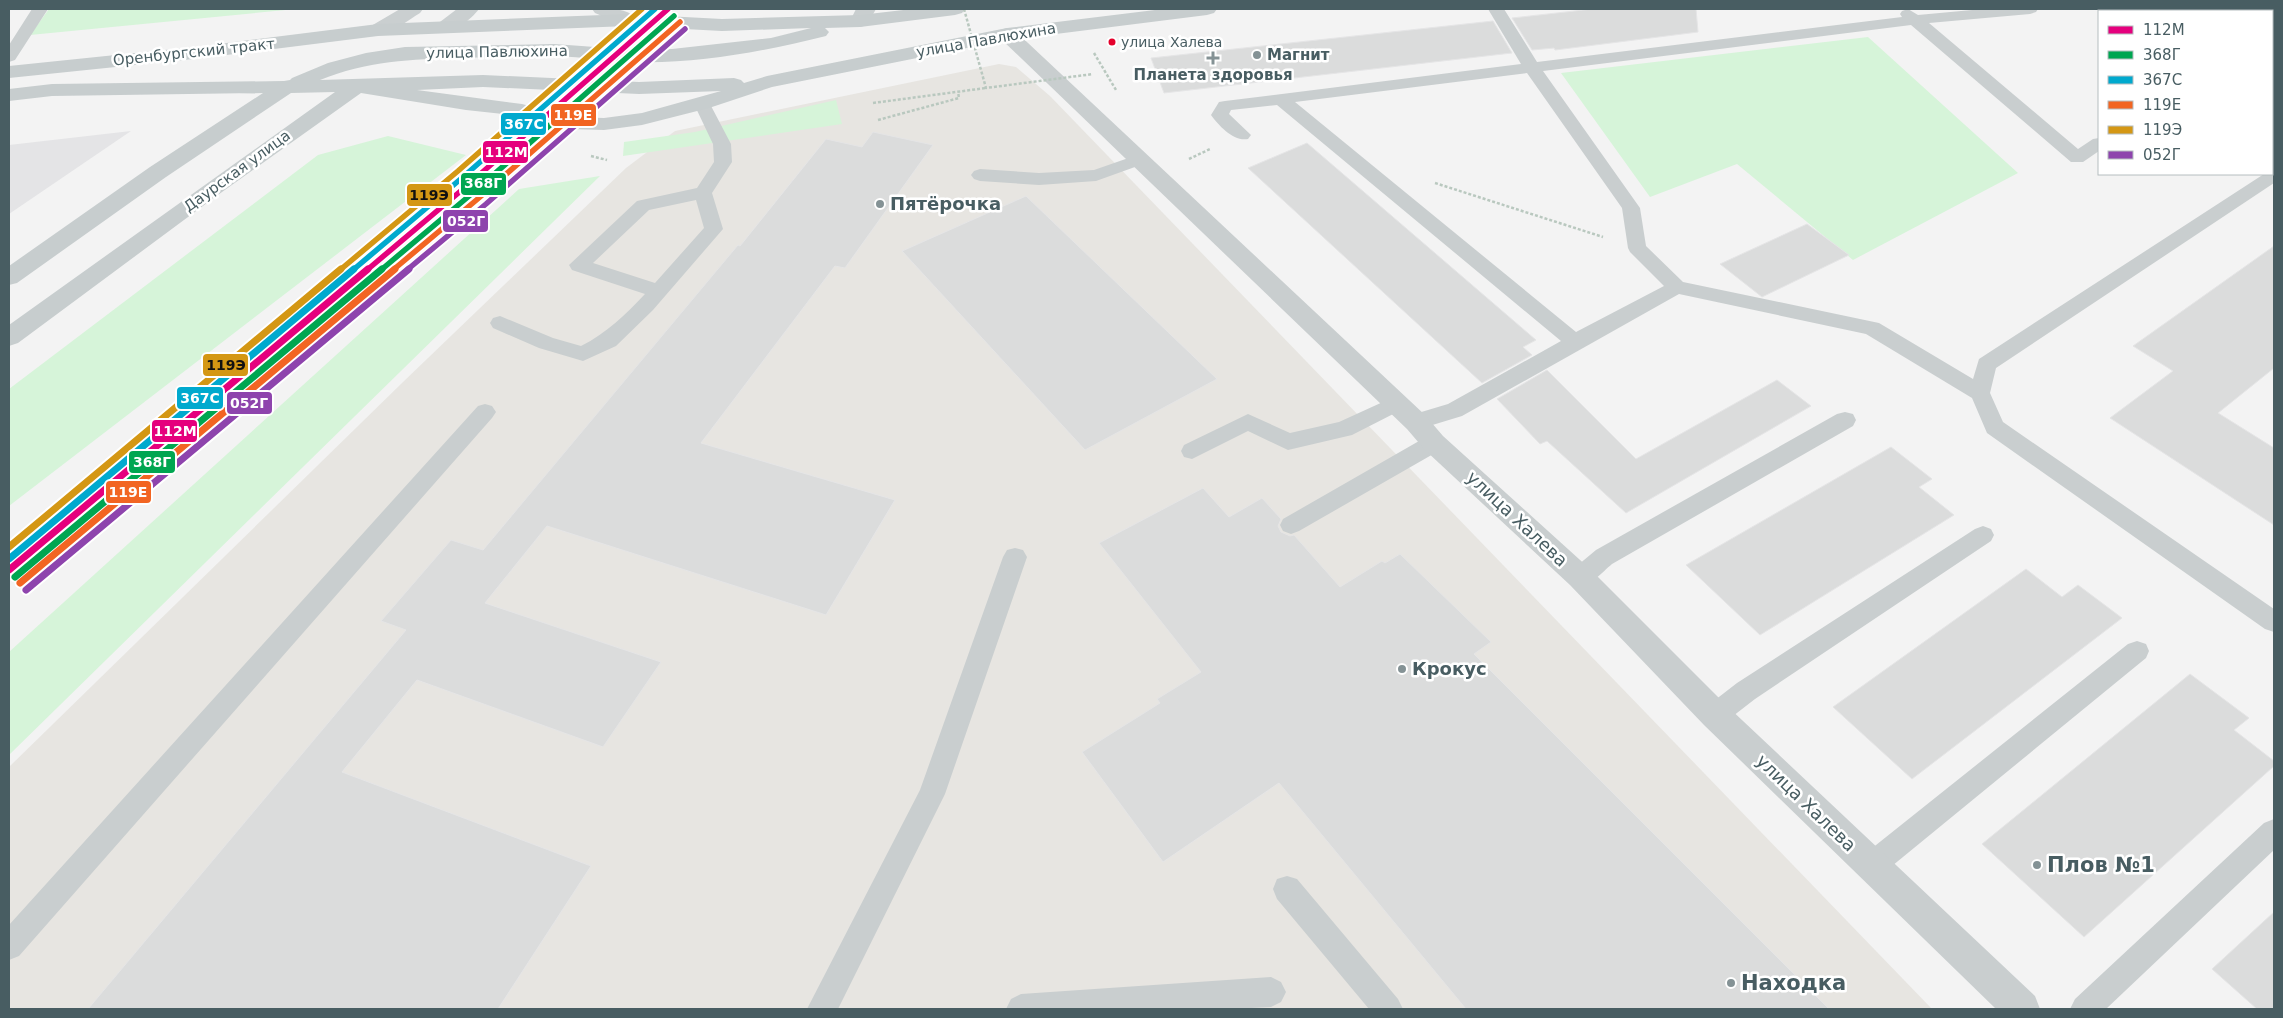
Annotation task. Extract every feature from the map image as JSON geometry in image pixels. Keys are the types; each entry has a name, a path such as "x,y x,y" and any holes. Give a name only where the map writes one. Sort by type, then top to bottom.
{"main road":[{"name":"улица Павлюхина","path":"378,30 628,20 722,25 955,9"},
{"name":"улица Павлюхина","path":"357,86 466,104 522,110 569,123 604,124 642,119 702,104 767,82 1007,34 1207,9"},
{"name":"улица Павлюхина","path":"286,87 335,67 366,59 405,53 554,50 636,56 672,54 771,44 863,15"},
{"name":"Даурская улица","path":"9,337 215,186 442,28"},
{"name":"Оренбургский тракт","path":"9,72 203,52 378,30"},
{"path":"9,277 158,172 286,87 378,30"},
{"name":"улица Павлюхина","path":"9,95 52,90 357,86 483,81 638,88 767,82"}],"street":[{"path":"378,30 413,9"},
{"name":"Даурская улица","path":"442,28 469,9"},
{"path":"602,9 628,20"},
{"name":"улица Халева","path":"1007,34 1416,422 1434,443 1580,577 1715,715 1870,866 2022,1009"}],"lane":[{"path":"9,57 40,9"},
{"path":"1496,9 1532,68 1630,208 1637,248 1677,287 1872,328 1980,393 1995,427 2274,622"},
{"path":"1242,134 1220,115 1226,106 1532,68 1909,14 2030,9"},
{"path":"1909,14 2077,158 2098,144"},
{"path":"1280,99 1575,342"},
{"path":"658,291 579,265 643,205 703,193 723,162 722,144 702,104"},
{"path":"980,176 1040,178 1096,175 1140,159"},
{"path":"1980,393 1986,364 2272,175"},
{"path":"500,323 546,343 583,354 609,341 658,291 714,229 703,193"},
{"path":"1416,422 1455,410 1677,287"},
{"path":"1192,451 1248,422 1288,442 1344,429 1396,404"},
{"path":"9,946 485,412"},
{"path":"1580,577 1604,557 1845,420"},
{"path":"1291,525 1434,443"},
{"path":"1715,715 1746,691 1982,535"},
{"path":"822,1009 932,794 1014,557"},
{"path":"1870,866 2136,650"},
{"path":"2085,1009 2274,832"},
{"path":"1287,889 1388,1009"},
{"path":"1021,1009 1271,992"}],"path":[{"path":"964,9 986,88"},
{"path":"1090,48 1116,90 1108,92"},
{"path":"873,104 1093,74"},
{"path":"878,120 959,98 958,92"},
{"path":"1432,182 1637,248"}],"shaded area":[{"path":"999,64 1016,67 1050,96 1932,1009 9,1009 9,767 403,382 626,168 675,131"},
{"path":"131,131 9,214 9,145"}],"green space":[{"path":"49,9 296,9 30,35"},
{"path":"1868,37 2018,173 1853,260 1737,164 1650,197 1561,73"},
{"path":"836,100 842,124 623,156 624,142 695,132"},
{"path":"388,136 466,155 9,506 9,389 318,155"},
{"path":"600,176 9,755 9,652 519,189"}],"building":[{"path":"1592,9 1696,9 1698,32 1555,50 1554,48 1532,50 1512,18"},
{"path":"1493,21 1512,53 1164,93 1151,58"},
{"path":"873,132 933,145 845,268 835,266 701,443 895,500 826,615 547,526 485,603 661,662 603,747 417,680 342,772 591,866 498,1009 88,1009 406,630 381,621 451,540 483,550 738,245 740,246 826,139 862,147"},
{"path":"1307,143 1536,340 1523,347 1532,355 1482,383 1248,168"},
{"path":"1026,196 1217,379 1085,450 902,251"},
{"path":"1807,224 1849,255 1762,297 1720,264"},
{"path":"2274,246 2274,368 2218,413 2274,448 2274,525 2110,418 2173,371 2133,346"},
{"path":"1547,370 1636,459 1777,380 1811,406 1626,513 1547,441 1540,444 1497,399"},
{"path":"1891,447 1932,479 1919,487 1954,515 1760,635 1686,565"},
{"path":"1203,488 1229,517 1262,498 1281,519 1278,526 1281,532 1290,536 1294,535 1340,587 1382,561 1385,563 1400,554 1491,642 1474,654 1829,1009 1466,1009 1279,783 1163,862 1082,752 1160,703 1157,699 1201,672 1099,543"},
{"path":"2026,569 2062,597 2078,585 2122,618 1912,779 1833,707"},
{"path":"2190,674 2249,718 2234,730 2274,761 2274,766 2084,937 1982,844"},
{"path":"2274,912 2274,1009 2257,1009 2212,969"}],"transit line":[{"name":"119Э","path":"9,547 458,171 642,9"},
{"name":"367С","path":"9,559 463,177 655,9"},
{"name":"112М","path":"9,570 469,184 668,9"},
{"name":"368Г","path":"15,577 475,191 674,16"},
{"name":"119Е","path":"20,583 480,197 680,22"},
{"name":"052Г","path":"26,590 486,204 685,29"}],"place":[{"name":"улица Халева","path":"1112,42"},
{"name":"Магнит","path":"1257,55"},
{"name":"Планета здоровья","path":"1213,58"},
{"name":"Пятёрочка","path":"880,204"},
{"name":"Крокус","path":"1402,669"},
{"name":"Плов №1","path":"2037,865"},
{"name":"Находка","path":"1731,983"}]}
